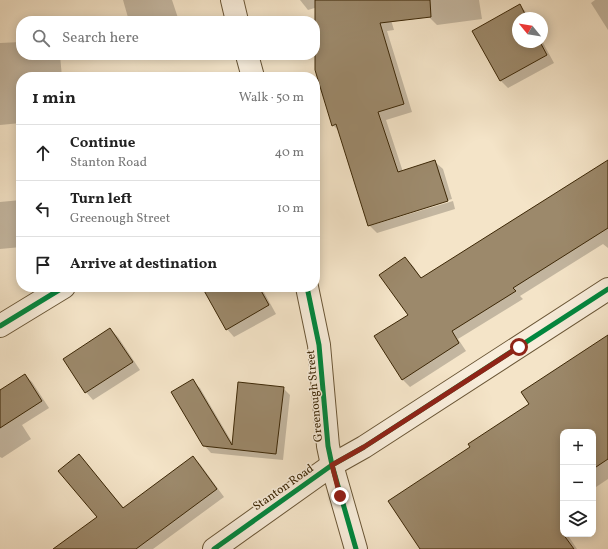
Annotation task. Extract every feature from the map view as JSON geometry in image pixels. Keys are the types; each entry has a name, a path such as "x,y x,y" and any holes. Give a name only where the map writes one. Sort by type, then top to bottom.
{"street":[{"path":"232,0 237,16"},
{"path":"248,60 252,72"},
{"name":"Stanton Road","path":"214,549 332,465 364,447 608,289"},
{"path":"0,326 56,292"},
{"name":"Greenough Street","path":"308,292 319,345 328,446 356,549"}],"building":[{"path":"315,0 430,0 431,17 380,23 404,104 378,112 398,172 435,160 448,201 368,226 336,124 332,126 320,86 320,72 316,72 315,70 315,60 320,60 320,16 315,16"},
{"path":"520,4 524,12 512,12 512,48 543,48 547,55 500,81 472,31"},
{"path":"608,160 608,228 513,288 516,291 452,331 459,343 402,380 374,336 408,315 379,275 405,257 421,278"},
{"path":"205,292 262,292 269,305 226,330"},
{"path":"110,328 133,362 85,393 63,359"},
{"path":"608,335 608,459 596,467 596,429 560,429 560,537 565,537 574,549 420,549 388,501 470,447 468,444 529,404 521,392"},
{"path":"25,374 42,401 0,428 0,390"},
{"path":"193,379 232,445 238,382 284,387 276,454 203,446 171,392"},
{"path":"79,454 123,508 193,456 217,489 136,549 53,549 97,517 58,471"}],"cycle path":[{"path":"214,549 332,465 364,447 608,289"},
{"path":"0,326 56,292"},
{"path":"308,292 319,345 328,446 356,549"}],"route":[{"path":"340,496 332,465 364,447 519,347"}]}
